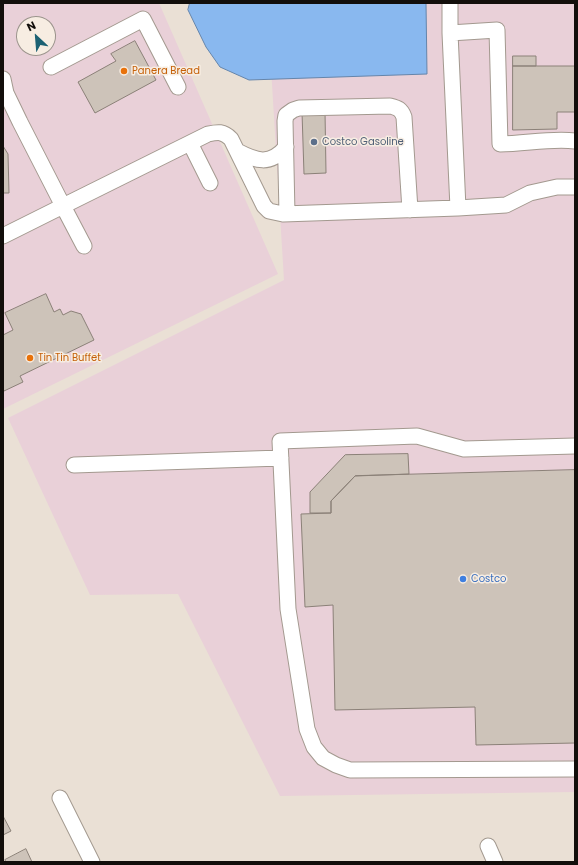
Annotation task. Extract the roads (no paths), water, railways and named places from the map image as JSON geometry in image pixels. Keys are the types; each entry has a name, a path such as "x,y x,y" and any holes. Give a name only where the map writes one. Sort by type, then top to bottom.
{"street":[{"path":"450,3 458,208"},
{"path":"51,67 143,19 178,87"},
{"path":"450,33 497,30 500,144 516,144 552,140 575,141"},
{"path":"4,88 84,246"},
{"path":"287,214 285,121 286,115 299,108 390,106 398,108 404,117 410,210"},
{"path":"3,236 208,134 217,132 226,134 231,139 264,206 269,211 276,213 287,214 410,210 506,205 530,193 557,187 575,187"},
{"path":"190,143 210,183"},
{"path":"237,151 255,159 264,160 280,154 286,147"},
{"path":"575,446 464,449 417,436 280,441 288,609 307,728 314,747 323,758 350,770 575,769"},
{"path":"74,465 281,458"},
{"path":"60,798 92,862"},
{"path":"488,846 495,862"}],"water":[{"path":"190,3 426,3 427,74 249,80 220,67 206,47 188,10"}],"place":[{"name":"Panera Bread","path":"124,71"},
{"name":"Costco Gasoline","path":"314,142"},
{"name":"Tin Tin Buffet","path":"30,358"},
{"name":"Costco","path":"463,579"}]}
